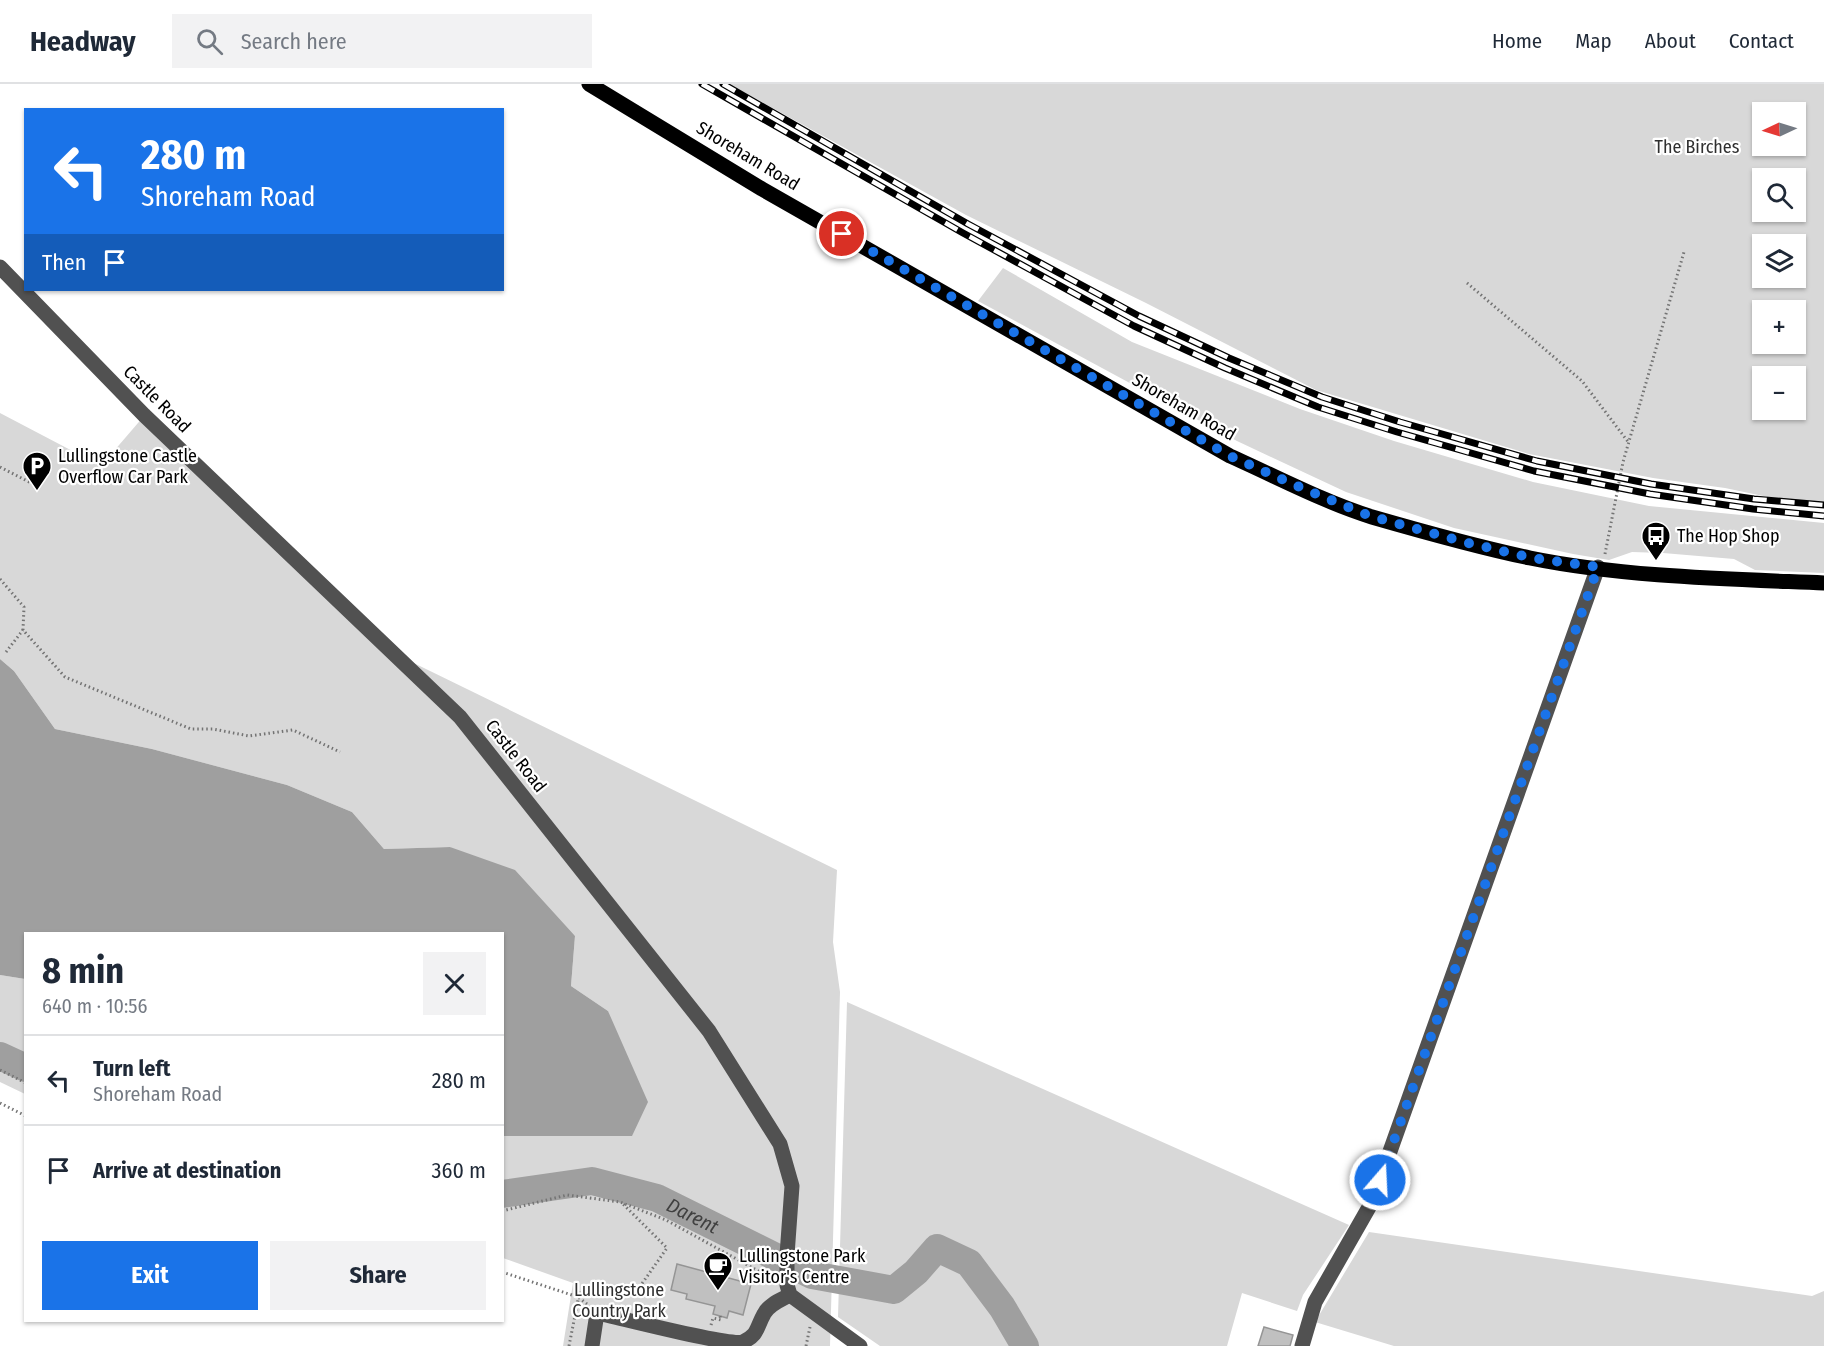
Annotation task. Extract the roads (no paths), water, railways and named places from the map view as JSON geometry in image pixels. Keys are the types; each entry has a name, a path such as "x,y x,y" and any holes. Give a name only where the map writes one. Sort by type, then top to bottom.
{"main road":[{"name":"Shoreham Road","path":"589,84 762,189 1230,456 1370,516 1532,558 1600,568 1824,583"}],"street":[{"name":"Castle Road","path":"0,267 144,415 468,726 709,1031 780,1144 792,1186 787,1255 788,1283"},
{"path":"1302,1346 1315,1302 1372,1203 1600,568"},
{"path":"592,1346 597,1312 708,1340 740,1344 756,1340 764,1312 773,1304 788,1283 860,1346"}],"waterway":[{"name":"Darent","path":"0,1056 24,1067"},
{"name":"Darent","path":"504,1194 592,1181 657,1198 812,1275 894,1290 916,1272 937,1248 969,1263 1002,1307 1025,1346"}],"railway":[{"path":"702,84 963,233 1134,326 1318,407 1534,471 1650,494 1753,509 1824,516"},
{"path":"723,84 968,224 1139,316 1229,358 1322,397 1537,461 1651,484 1754,499 1824,505"}],"place":[{"name":"Lullingstone Castle Overflow Car Park","path":"37,492"},
{"name":"The Hop Shop","path":"1656,562"},
{"name":"Lullingstone Park Visitor's Centre","path":"718,1292"}],"park label":[{"name":"The Birches","path":"1697,147"},
{"name":"Lullingstone Country Park","path":"619,1300"}]}
